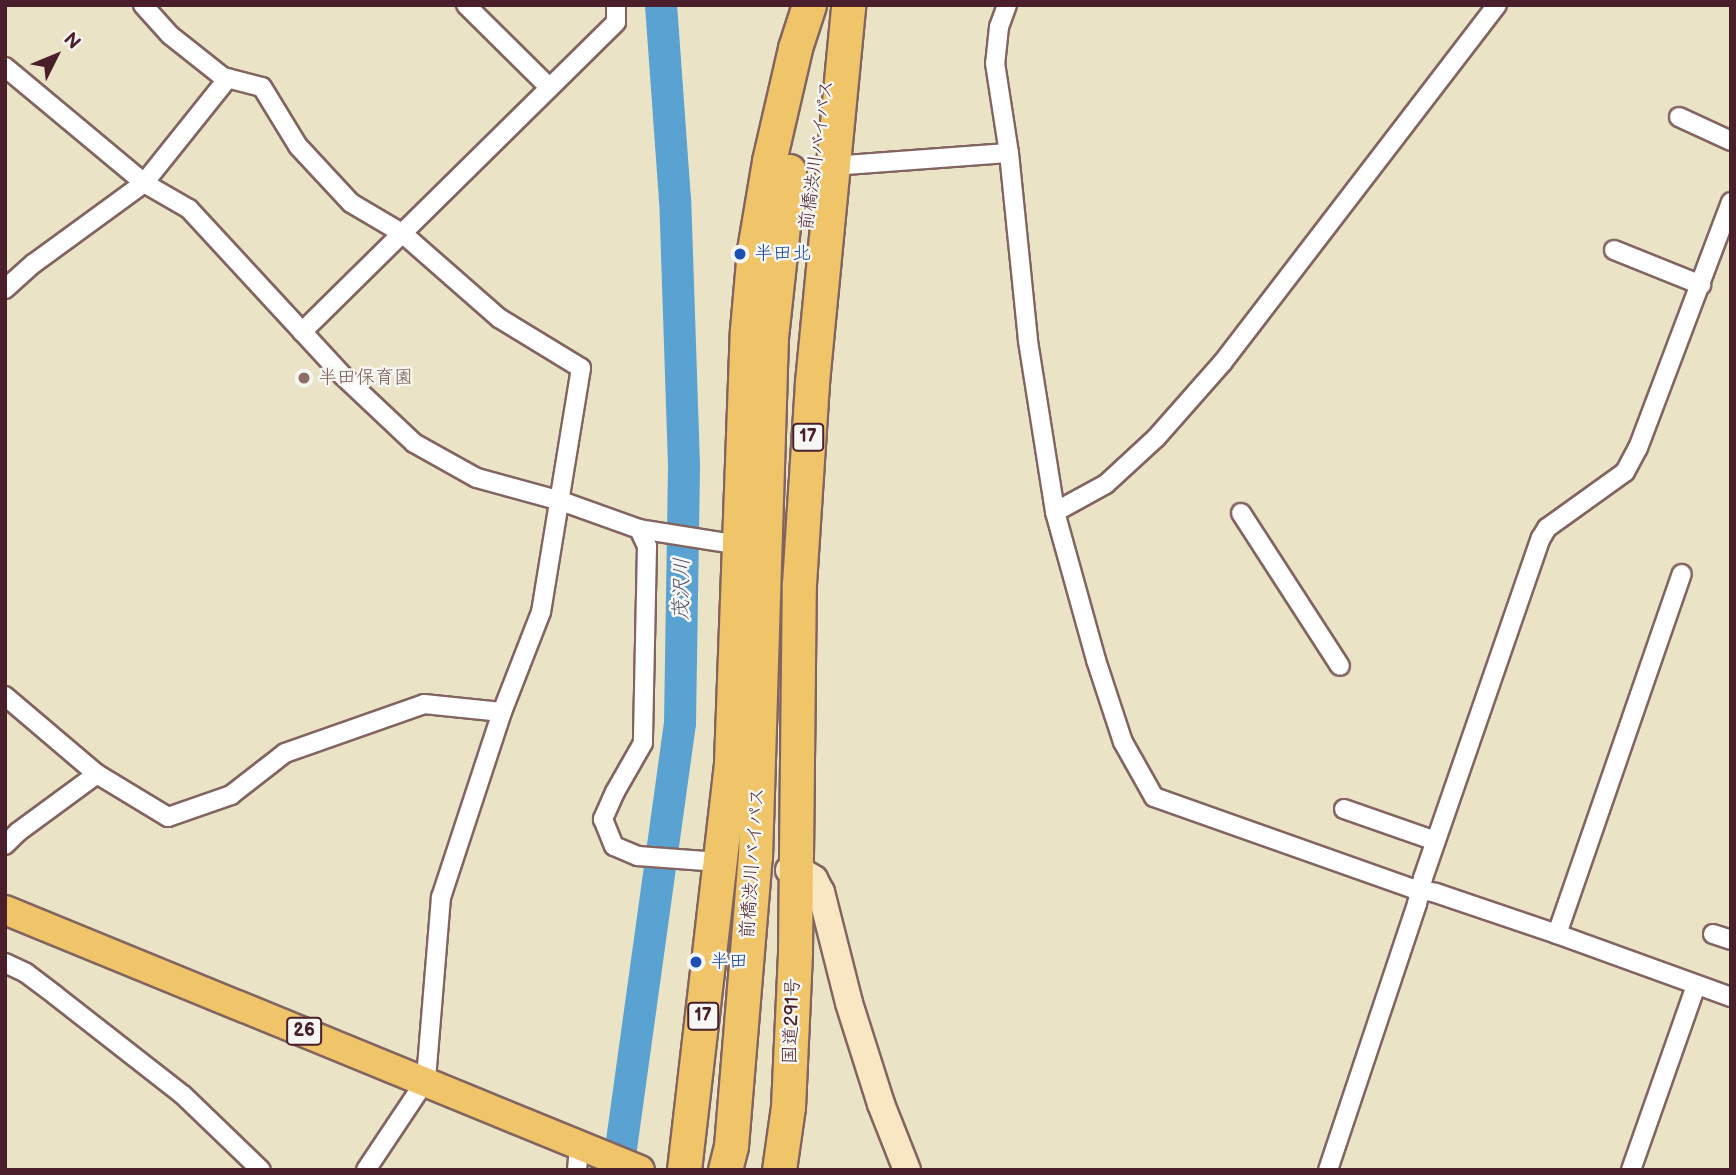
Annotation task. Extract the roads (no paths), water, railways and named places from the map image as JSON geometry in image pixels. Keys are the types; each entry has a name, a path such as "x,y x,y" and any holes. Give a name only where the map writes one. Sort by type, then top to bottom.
{"highway":[{"name":"17","path":"684,1170 731,762 747,330 754,250 769,161 794,48 809,5"},
{"name":"前橋渋川バイパス","path":"728,1158 755,857 771,337 786,187 819,5"},
{"name":"前橋渋川バイパス","path":"762,681 811,191 841,5"},
{"name":"17","path":"792,870 799,584 812,382 848,5"},
{"name":"国道291号","path":"779,1170 788,1107 792,870"}],"main road":[{"name":"26","path":"5,910 426,1080 586,1157 640,1170"}],"street":[{"path":"143,5 170,35 228,78 262,87 298,146 351,204 402,233 499,317 581,368 541,612 502,712 442,897 426,1080 366,1170"},
{"path":"466,5 549,87"},
{"path":"302,332 616,22 616,5"},
{"path":"1007,5 999,27 995,63 1009,153 1028,341 1055,512 1122,742 1154,797 1421,890 1557,934 1731,997"},
{"path":"1055,512 1106,484 1156,438 1223,362 1497,5"},
{"path":"8,74 144,183 190,209 302,332 414,443 477,478 561,501 639,529 740,545"},
{"path":"5,289 33,264 144,183 228,78"},
{"path":"1679,117 1731,141"},
{"path":"831,166 1009,153"},
{"path":"1328,1170 1436,841 1541,538 1547,528 1625,472 1638,448 1731,202"},
{"path":"1614,250 1701,285"},
{"path":"1241,513 1340,666"},
{"path":"639,529 648,546 643,743 603,819 614,846 638,856 719,863"},
{"path":"1557,934 1682,574"},
{"path":"5,696 97,774 168,817 231,795 285,753 424,704 502,712"},
{"path":"5,845 18,832 97,774"},
{"path":"1344,809 1436,841"},
{"path":"792,870 814,879 821,892 849,1003 881,1104 907,1170"},
{"path":"1713,934 1731,940"},
{"path":"5,963 26,973 183,1096 261,1170"},
{"path":"1631,1170 1696,985"}],"waterway":[{"name":"茂沢川","path":"618,1170 680,723 684,465 675,200 661,5"}],"place":[{"name":"半田北","path":"740,254"},
{"name":"半田保育園","path":"304,378"},
{"name":"半田","path":"696,962"}]}
